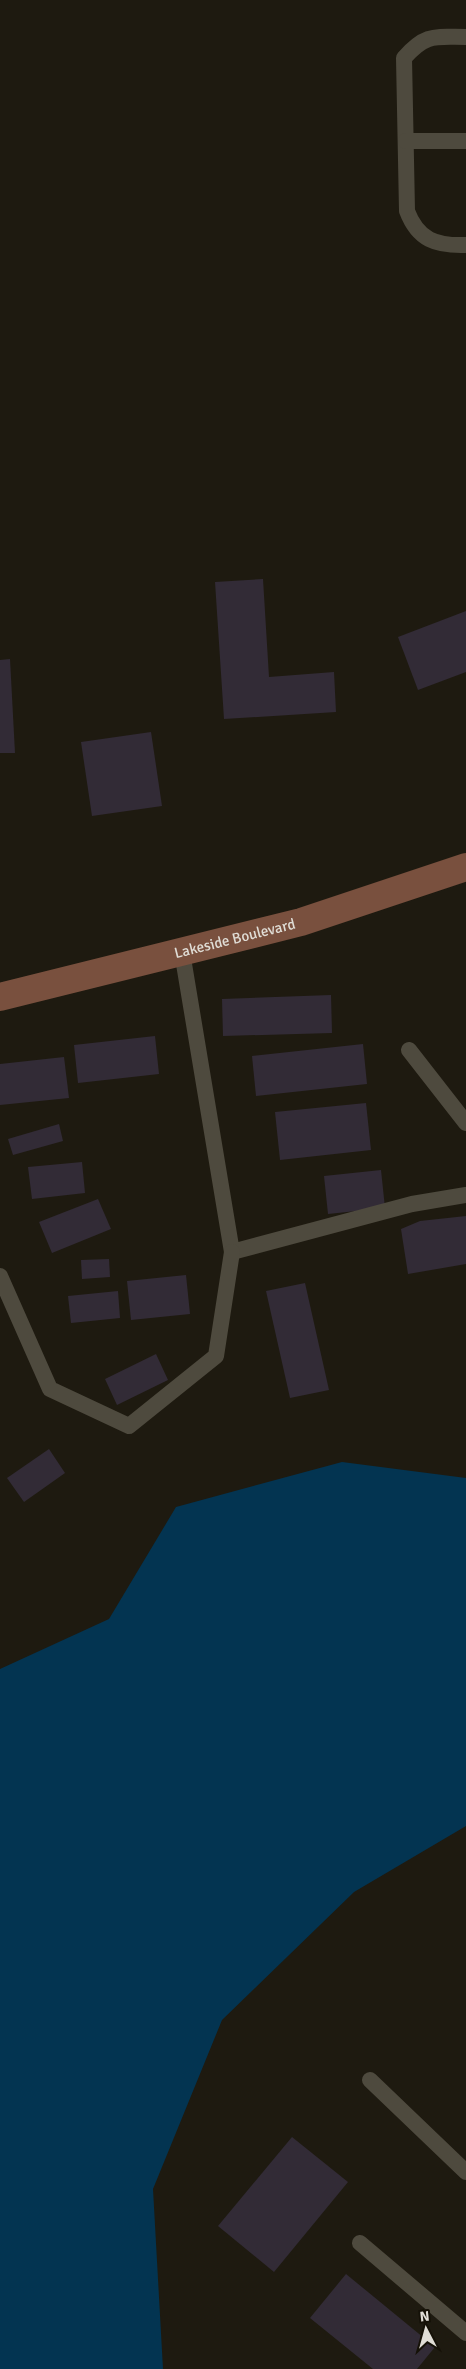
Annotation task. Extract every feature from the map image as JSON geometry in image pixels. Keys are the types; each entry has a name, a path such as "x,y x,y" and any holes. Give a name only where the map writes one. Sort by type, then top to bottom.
{"street":[{"name":"Lakeside Boulevard","path":"0,997 301,922 466,867"}],"lane":[{"path":"466,37 434,37 417,43 404,58 406,211 412,225 423,237 453,245 466,245"},
{"path":"406,141 466,141"},
{"path":"0,1276 50,1389 130,1426 216,1356 232,1252 182,952"},
{"path":"408,1050 466,1123"},
{"path":"232,1252 412,1204 466,1195"},
{"path":"370,2080 466,2172"},
{"path":"360,2243 466,2333"}],"water":[{"path":"342,1462 466,1478 466,1826 354,1892 222,2020 153,2189 163,2369 0,2369 0,1669 109,1619 176,1507"}],"building":[{"path":"263,579 269,677 334,672 336,712 224,719 215,582"},
{"path":"466,611 466,672 418,690 398,637"},
{"path":"10,659 15,753 0,753 0,660"},
{"path":"151,732 162,806 92,816 81,742"},
{"path":"331,995 332,1033 223,1036 222,999"},
{"path":"155,1036 159,1074 78,1083 74,1045"},
{"path":"363,1044 367,1084 256,1096 252,1056"},
{"path":"64,1057 69,1098 0,1105 0,1064"},
{"path":"366,1103 371,1150 280,1160 275,1112"},
{"path":"59,1124 63,1141 13,1155 8,1139"},
{"path":"82,1162 85,1193 32,1199 28,1167"},
{"path":"381,1170 385,1208 328,1214 324,1176"},
{"path":"98,1199 111,1229 52,1253 39,1222"},
{"path":"466,1216 466,1264 408,1274 401,1229 420,1221"},
{"path":"109,1259 110,1277 82,1279 81,1260"},
{"path":"186,1275 190,1314 131,1320 127,1281"},
{"path":"305,1283 329,1390 290,1398 266,1291"},
{"path":"118,1291 120,1318 71,1323 68,1296"},
{"path":"156,1354 168,1380 117,1405 105,1379"},
{"path":"49,1449 65,1473 24,1502 7,1478"},
{"path":"292,2137 348,2182 274,2272 218,2226"},
{"path":"346,2274 435,2347 417,2369 373,2369 310,2318"}]}
